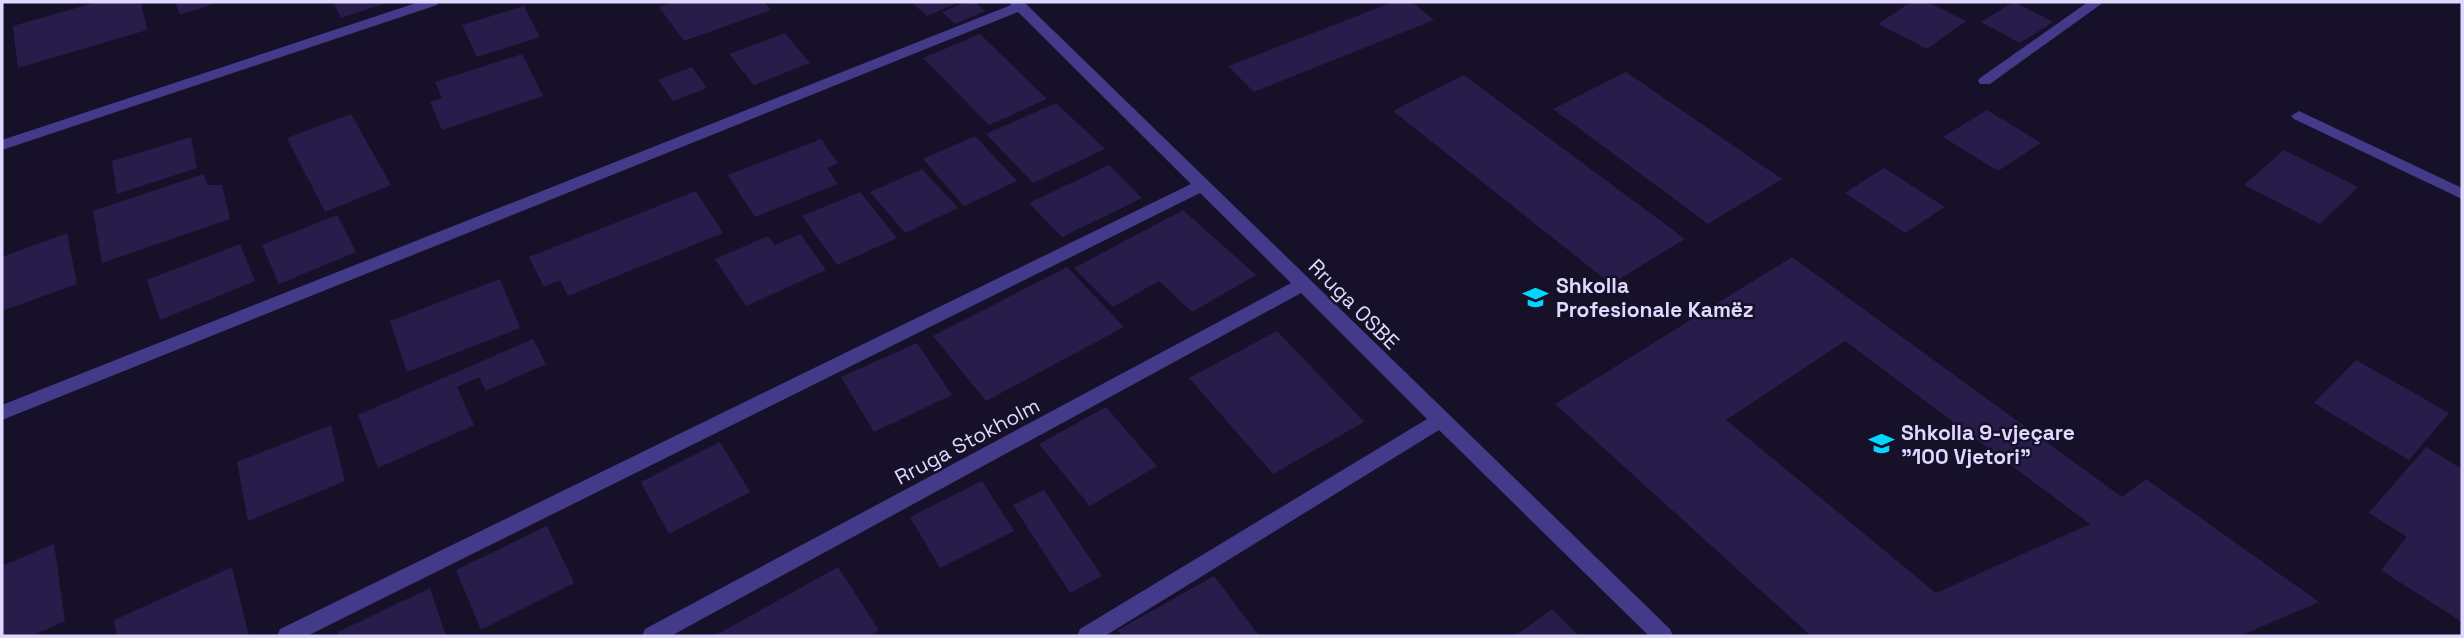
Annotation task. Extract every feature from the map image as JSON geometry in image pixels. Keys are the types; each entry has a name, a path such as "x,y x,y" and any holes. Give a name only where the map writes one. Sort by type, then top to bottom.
{"street":[{"path":"2,145 432,2"},
{"path":"1985,81 2097,2"},
{"path":"2,413 1018,4"},
{"name":"Rruga OSBE","path":"1018,4 1200,186 1663,636"},
{"path":"2299,116 2462,194"},
{"path":"287,636 1200,186"},
{"name":"Rruga Stokholm","path":"652,636 1303,285"},
{"path":"1087,636 1440,420"}],"building":[{"path":"97,2 141,2 147,30 18,68 13,26"},
{"path":"175,2 219,2 180,15"},
{"path":"333,2 389,2 341,18"},
{"path":"674,2 764,2 771,10 684,41 659,7"},
{"path":"911,2 959,2 927,16"},
{"path":"966,2 975,2 985,11 955,24 942,12"},
{"path":"1393,2 1412,2 1434,20 1254,92 1228,66"},
{"path":"1911,2 1927,2 1966,21 1927,49 1878,24"},
{"path":"2013,2 2053,22 2020,43 1981,22"},
{"path":"524,6 540,37 477,57 462,25"},
{"path":"785,33 810,63 754,85 729,54"},
{"path":"980,34 1047,99 989,125 923,58"},
{"path":"522,54 543,96 442,130 430,102 442,98 435,82"},
{"path":"692,67 707,88 673,101 658,80"},
{"path":"1626,72 1782,179 1708,224 1553,109"},
{"path":"1464,75 1685,239 1611,284 1393,111"},
{"path":"1056,103 1105,149 1033,183 986,134"},
{"path":"1987,110 2041,143 1998,171 1943,137"},
{"path":"351,114 391,185 325,212 287,138"},
{"path":"975,136 1017,181 964,206 923,159"},
{"path":"191,137 197,168 117,194 112,161"},
{"path":"821,139 838,163 827,168 838,184 755,217 728,175"},
{"path":"2284,150 2358,187 2320,224 2244,185"},
{"path":"1109,165 1142,198 1062,237 1029,203"},
{"path":"1884,168 1945,207 1905,233 1845,193"},
{"path":"922,169 958,208 905,233 870,192"},
{"path":"204,174 207,185 222,185 230,219 102,263 93,211"},
{"path":"696,191 723,233 568,296 560,280 544,287 529,257"},
{"path":"860,192 897,238 837,265 802,216"},
{"path":"1183,210 1256,275 1192,312 1159,281 1113,307 1074,268"},
{"path":"337,215 356,252 279,284 262,245"},
{"path":"67,233 77,284 2,311 2,257"},
{"path":"800,234 826,270 746,306 715,259 768,236 775,245"},
{"path":"240,244 255,281 160,320 147,280"},
{"path":"1792,257 2122,497 2146,479 2319,602 2240,636 1811,636 1555,404","holes":["1845,341 2090,524 1936,593 1726,420"]},
{"path":"1067,267 1124,327 986,401 933,336"},
{"path":"500,279 520,328 407,372 390,321"},
{"path":"1277,331 1364,422 1273,474 1189,378"},
{"path":"533,339 546,364 486,391 479,377 457,387 474,425 378,468 358,415"},
{"path":"917,343 952,395 874,432 841,377"},
{"path":"2356,360 2449,413 2409,460 2314,403"},
{"path":"1106,407 1157,466 1090,506 1039,444"},
{"path":"331,425 345,481 248,521 237,462"},
{"path":"720,442 750,492 669,534 641,482"},
{"path":"2426,447 2462,469 2462,622 2381,570 2407,537 2369,513"},
{"path":"982,481 1014,531 940,568 910,517"},
{"path":"1044,490 1102,576 1070,593 1013,505"},
{"path":"547,526 574,583 481,630 456,570"},
{"path":"54,544 65,621 31,636 2,636 2,566"},
{"path":"232,567 249,636 117,636 114,620"},
{"path":"838,567 879,630 868,636 714,636"},
{"path":"1214,576 1259,636 1122,636 1118,630"},
{"path":"430,588 446,636 339,636 338,632"},
{"path":"1552,609 1579,636 1515,636"}],"place":[{"name":"Shkolla Profesionale Kamëz","path":"1536,297"},
{"name":"Shkolla 9-vjeçare \"100 Vjetori\"","path":"1881,444"}]}
